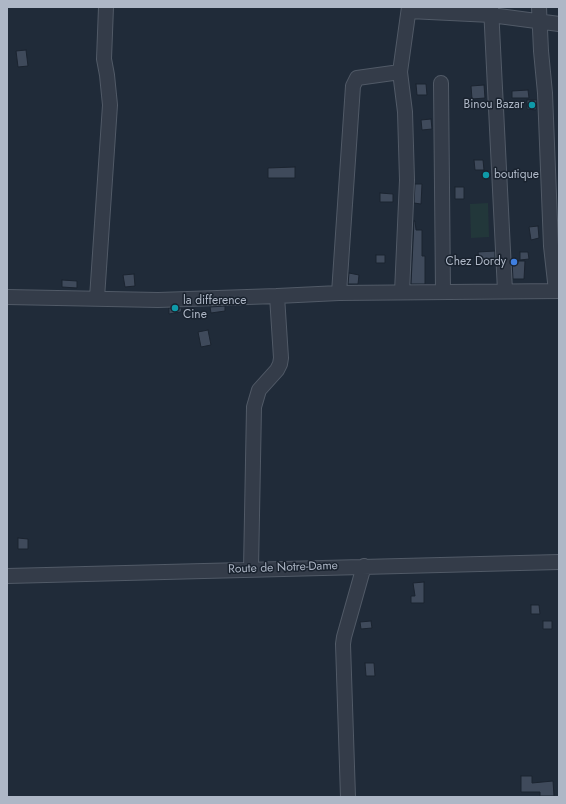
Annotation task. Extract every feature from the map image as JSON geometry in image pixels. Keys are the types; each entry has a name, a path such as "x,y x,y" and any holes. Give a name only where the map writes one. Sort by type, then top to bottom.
{"street":[{"path":"97,298 110,105 104,59 106,7"},
{"path":"7,297 158,300 339,293 558,291 551,246 545,93 539,7"},
{"path":"402,292 407,180 405,112 400,72 409,9 491,11 559,24"},
{"path":"491,11 504,291"},
{"path":"339,293 353,86 357,78 400,72"},
{"path":"441,83 443,292"},
{"path":"251,569 254,406 259,390 277,370 280,364 281,358 277,296"},
{"name":"Route de Notre-Dame","path":"7,576 559,562"},
{"path":"348,797 343,644 364,566"}],"green space":[{"path":"488,203 489,237 471,238 470,204"}],"building":[{"path":"26,50 28,66 18,67 16,51"},
{"path":"416,84 426,84 427,95 417,95"},
{"path":"484,85 485,98 472,99 471,86"},
{"path":"528,90 529,98 512,98 512,91"},
{"name":"Binou Bazar","path":"527,100 537,100 536,110 527,109"},
{"path":"431,119 432,129 422,130 421,120"},
{"path":"474,160 483,160 484,170 475,170"},
{"path":"295,167 295,178 268,178 268,168"},
{"path":"415,184 422,184 421,204 414,203"},
{"path":"455,187 464,187 464,199 455,199"},
{"path":"380,193 393,194 393,202 380,202"},
{"path":"414,221 416,230 422,230 422,256 425,256 425,284 411,284"},
{"path":"538,226 539,238 531,240 529,227"},
{"path":"495,251 495,260 479,260 478,252"},
{"path":"520,252 528,252 529,259 520,260"},
{"path":"376,255 385,255 385,263 376,263"},
{"path":"512,261 525,261 524,279 513,279"},
{"path":"349,273 359,275 358,284 348,284"},
{"path":"134,274 135,286 125,287 123,275"},
{"path":"62,280 77,281 77,288 62,287"},
{"path":"225,306 225,311 211,313 210,307"},
{"path":"169,308 182,308 181,312 169,314"},
{"path":"208,330 211,345 201,347 198,332"},
{"path":"18,538 28,539 28,549 18,549"},
{"path":"424,582 424,603 411,603 411,596 415,596 413,583"},
{"path":"531,605 539,605 540,614 531,614"},
{"path":"371,621 372,628 361,629 360,622"},
{"path":"543,621 552,621 552,629 543,629"},
{"path":"365,663 374,663 375,676 366,676"},
{"path":"521,776 532,776 532,783 553,781 554,796 540,796 540,792 521,792"}],"place":[{"name":"Binou Bazar","path":"532,105"},
{"name":"boutique","path":"486,175"},
{"name":"Chez Dordy","path":"514,262"},
{"name":"la difference Cine","path":"175,308"}]}
